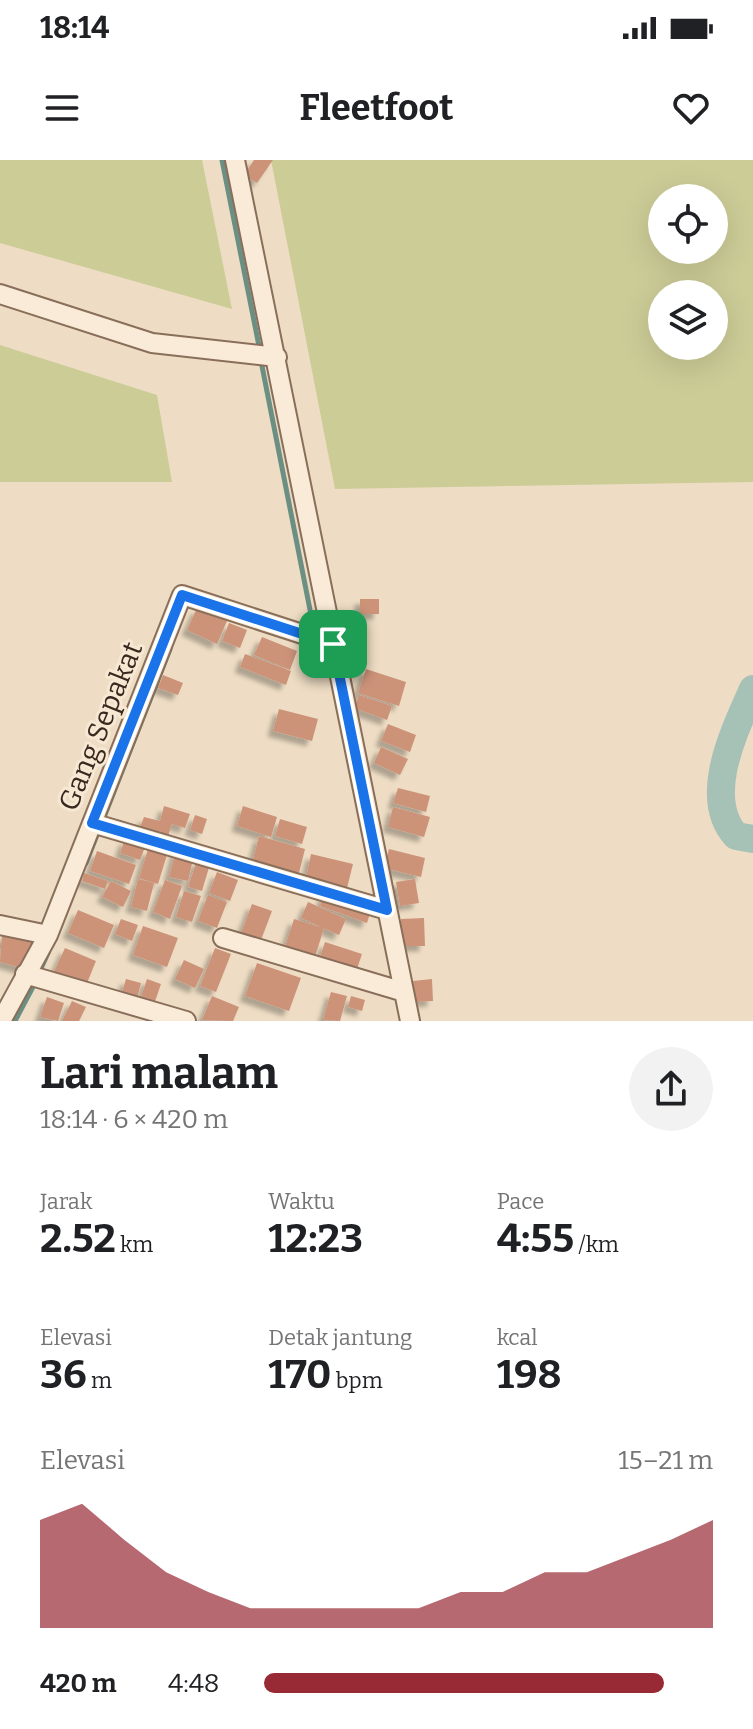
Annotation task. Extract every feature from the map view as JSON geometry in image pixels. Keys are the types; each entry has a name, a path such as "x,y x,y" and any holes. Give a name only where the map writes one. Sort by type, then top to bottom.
{"street":[{"path":"235,160 410,1021"},
{"path":"0,294 152,343 277,357"},
{"name":"Gang Sepakat","path":"1,1021 32,977 98,825 182,595 333,644"},
{"path":"98,825 387,910"},
{"path":"0,925 48,935"},
{"path":"223,938 404,992"},
{"path":"32,977 186,1021"}],"green space":[{"path":"0,160 202,160 232,309 0,243"},
{"path":"271,160 753,160 753,482 335,489"},
{"path":"0,345 157,395 172,482 0,482"}],"building":[{"path":"254,160 273,160 257,183 244,175"},
{"path":"360,599 379,599 379,614 360,614"},
{"path":"197,608 227,621 217,644 187,630"},
{"path":"229,623 247,630 240,648 222,641"},
{"path":"262,637 297,651 290,670 254,655"},
{"path":"245,654 291,671 286,685 240,667"},
{"path":"366,669 406,682 399,706 358,693"},
{"path":"163,675 183,683 178,695 158,688"},
{"path":"359,695 392,706 387,720 354,708"},
{"path":"279,709 318,719 312,741 273,731"},
{"path":"388,724 416,735 410,752 381,741"},
{"path":"381,747 408,759 400,775 374,763"},
{"path":"398,788 430,796 426,812 393,803"},
{"path":"164,806 190,814 185,828 172,824 167,839 139,830 144,817 160,821"},
{"path":"243,806 277,817 271,837 237,826"},
{"path":"393,807 430,817 424,837 388,827"},
{"path":"195,815 207,819 202,834 190,830"},
{"path":"280,819 307,827 302,844 275,836"},
{"path":"259,836 305,849 299,873 253,860"},
{"path":"125,839 145,847 140,860 120,853"},
{"path":"148,849 167,855 158,884 139,878"},
{"path":"389,849 425,858 421,877 384,868"},
{"path":"176,850 194,855 188,881 169,877"},
{"path":"97,851 136,865 129,884 90,871"},
{"path":"311,854 353,864 347,888 306,878"},
{"path":"197,860 210,864 202,891 188,887"},
{"path":"217,872 238,880 230,901 209,893"},
{"path":"84,873 108,881 105,889 82,881"},
{"path":"138,879 154,883 147,911 131,907"},
{"path":"415,879 419,903 400,906 396,882"},
{"path":"165,880 182,886 170,919 153,912"},
{"path":"111,881 131,891 123,907 102,897"},
{"path":"184,891 201,896 192,922 176,917"},
{"path":"324,894 372,907 367,923 320,906"},
{"path":"208,895 227,902 217,928 198,921"},
{"path":"308,902 346,919 339,935 301,918"},
{"path":"252,904 272,911 261,940 241,933"},
{"path":"78,910 114,925 104,948 68,933"},
{"path":"424,918 425,946 401,946 401,919"},
{"path":"121,919 138,925 132,941 115,934"},
{"path":"294,919 324,928 315,957 285,947"},
{"path":"143,926 178,938 167,967 133,955"},
{"path":"2,934 35,943 28,970 0,962"},
{"path":"325,942 362,954 355,975 318,963"},
{"path":"65,948 96,961 85,988 53,974"},
{"path":"215,948 231,954 216,992 200,986"},
{"path":"184,960 204,969 195,988 175,979"},
{"path":"257,963 301,978 289,1011 245,996"},
{"path":"126,979 141,983 136,1003 120,999"},
{"path":"147,979 161,984 152,1010 138,1006"},
{"path":"432,979 433,1001 415,1002 413,981"},
{"path":"331,992 347,996 340,1021 323,1020"},
{"path":"212,996 239,1007 233,1021 202,1020"},
{"path":"351,996 365,1000 362,1011 348,1007"},
{"path":"47,997 64,1003 58,1021 40,1017"},
{"path":"72,1001 86,1007 79,1021 62,1021"}],"waterway":[{"path":"222,160 260,351"},
{"path":"261,361 314,630 310,629"},
{"path":"86,863 170,649"},
{"path":"753,689 730,743 721,783 721,802 726,820 736,836 753,839"},
{"path":"39,973 48,953"},
{"path":"15,1021 35,983"}],"route":[{"path":"182,595 333,644 387,910 92,823 182,595"}]}
